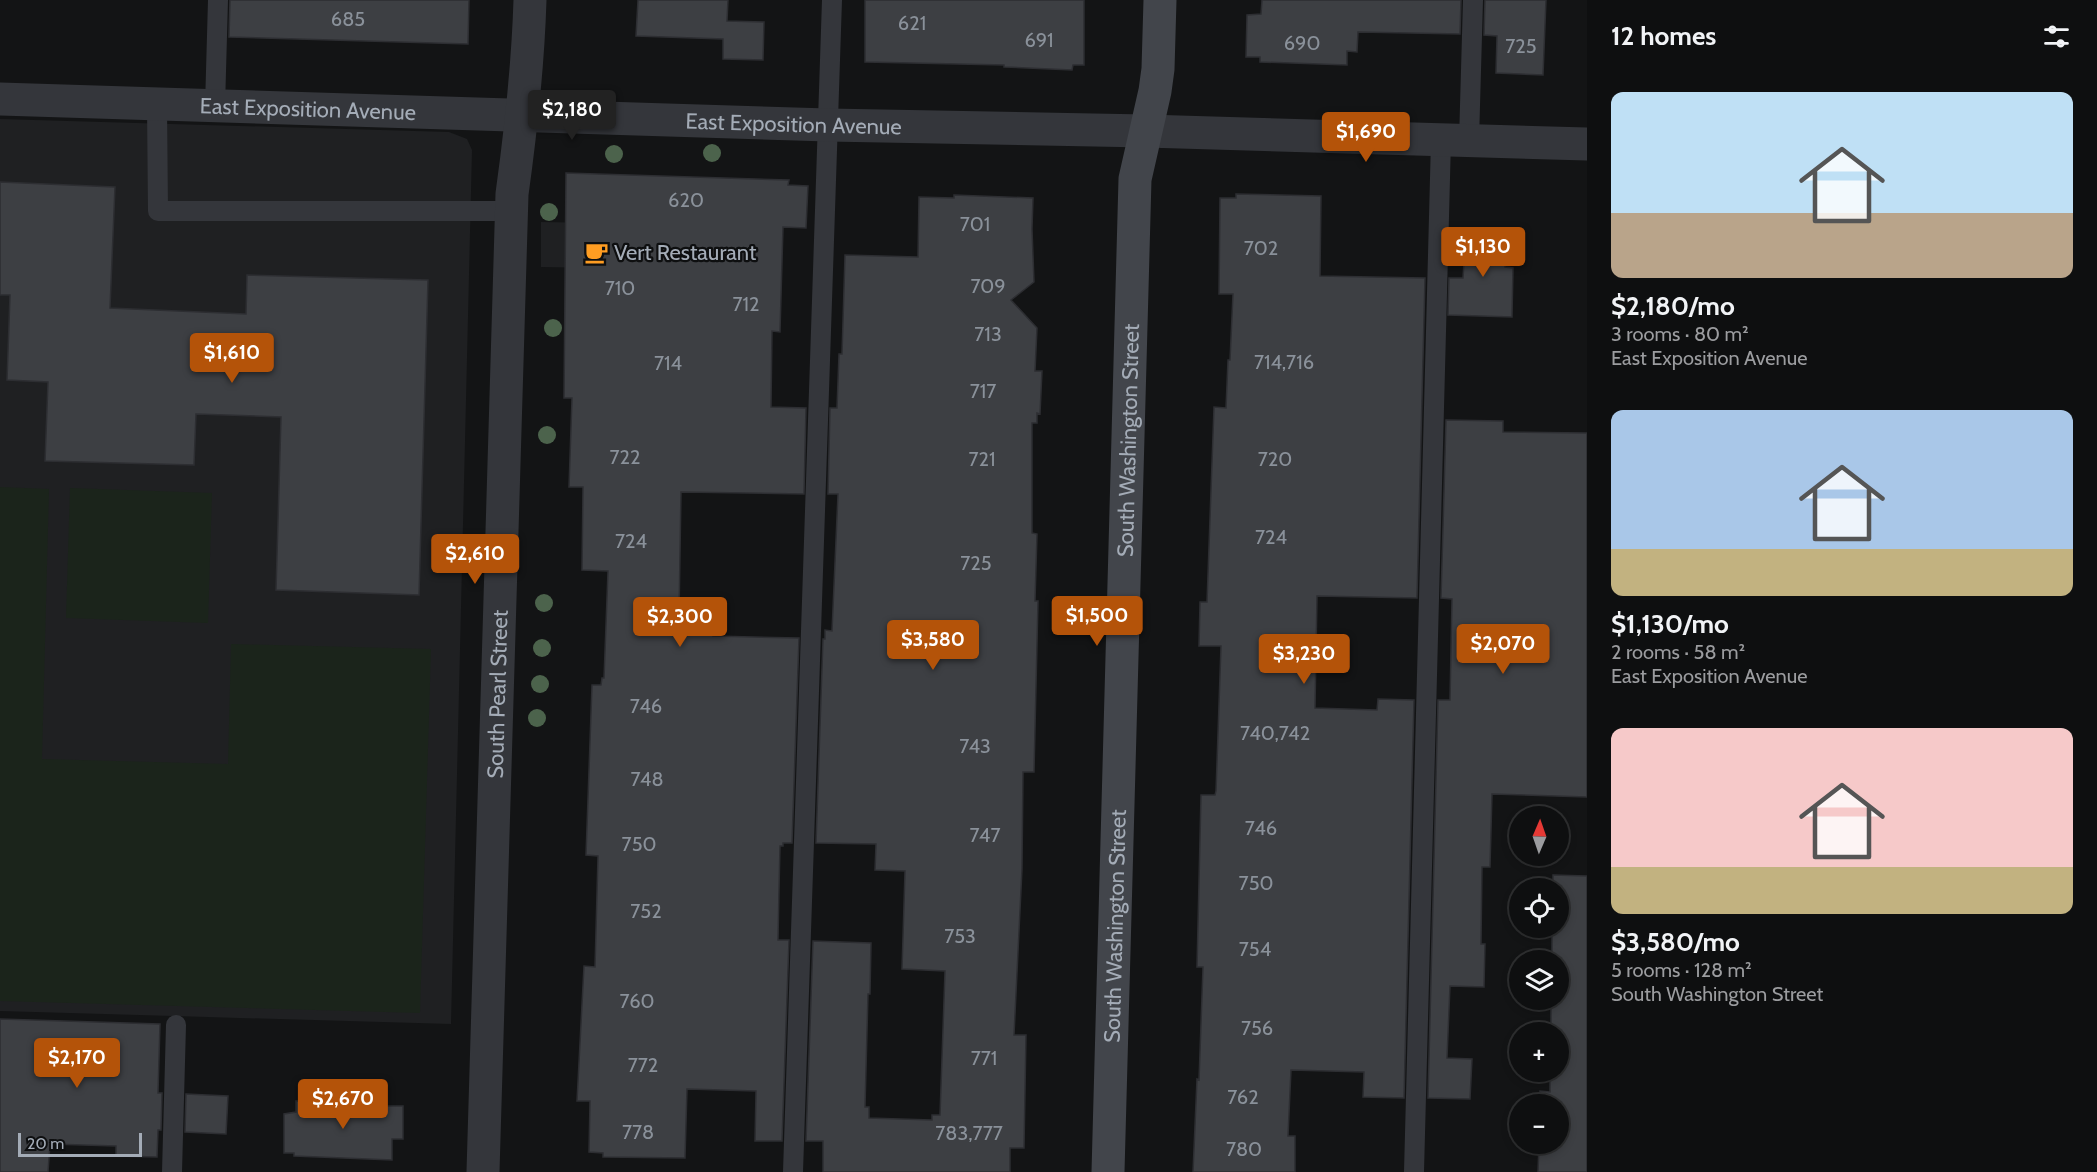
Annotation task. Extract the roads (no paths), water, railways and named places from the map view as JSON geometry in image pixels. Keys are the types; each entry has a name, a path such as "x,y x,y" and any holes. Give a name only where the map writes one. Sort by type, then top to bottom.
{"street":[{"name":"South Pearl Street","path":"483,1172 511,211 529,51 530,0"},
{"name":"South Washington Street","path":"1108,1172 1135,191 1139,155 1158,69 1160,0"},
{"name":"East Exposition Avenue","path":"0,99 828,125 1146,131 1587,144"}],"lane":[{"path":"215,107 218,0"},
{"path":"793,1172 832,0"},
{"path":"1414,1172 1455,141 1473,0"},
{"path":"157,105 158,211 511,211"},
{"path":"172,1172 177,1025"}],"place":[{"name":"Vert Restaurant","path":"596,252"}]}
